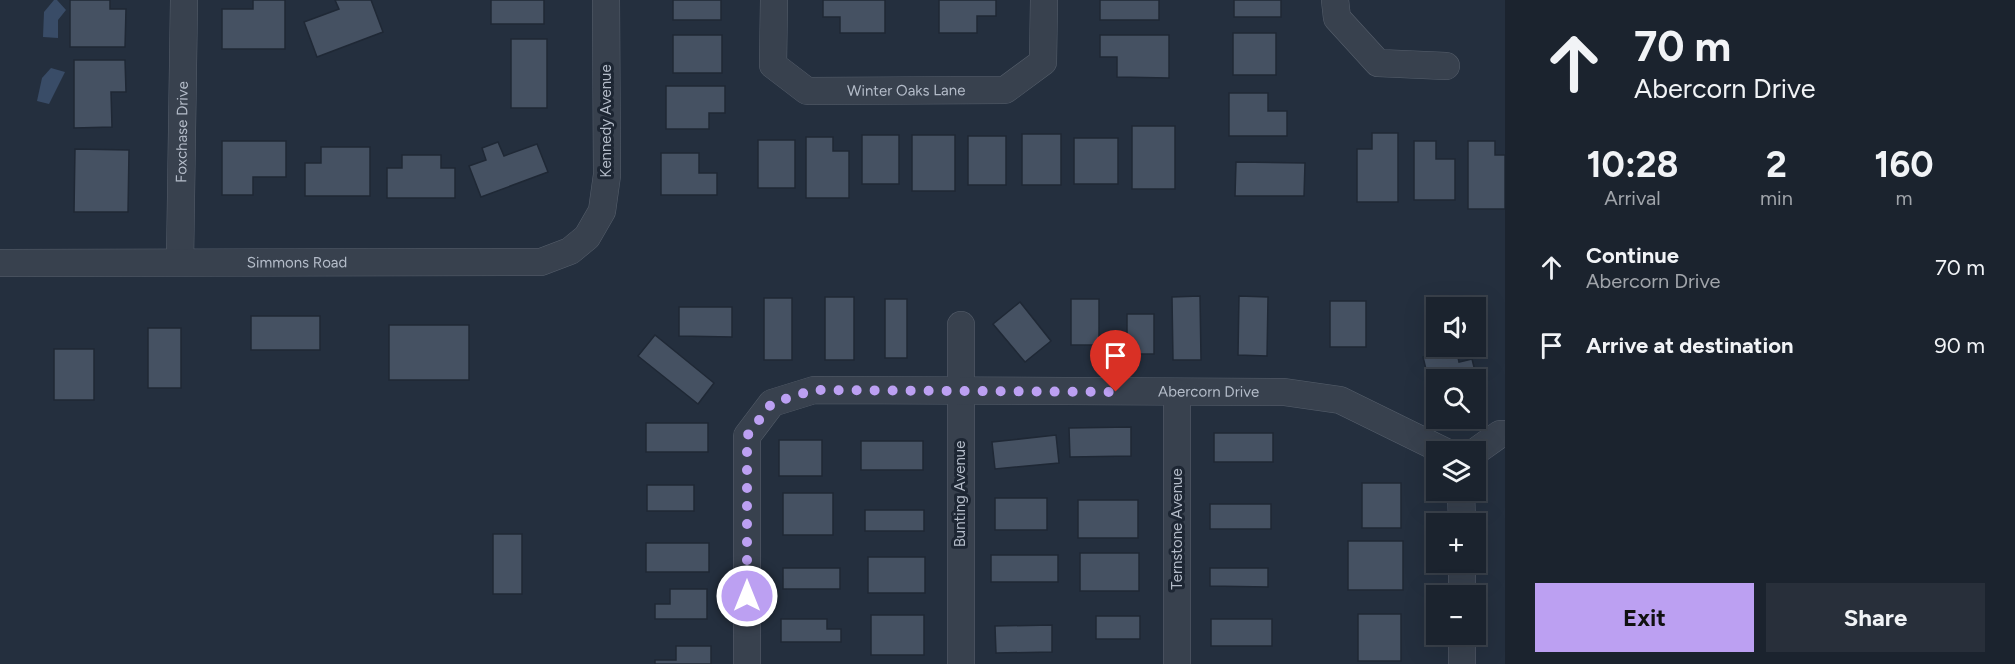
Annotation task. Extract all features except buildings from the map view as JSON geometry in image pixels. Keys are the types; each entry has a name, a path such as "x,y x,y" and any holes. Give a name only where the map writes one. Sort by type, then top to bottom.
{"street":[{"name":"Foxchase Drive","path":"180,262 184,0"},
{"name":"Kennedy Avenue","path":"587,237 602,211 608,175 606,0"},
{"name":"Winter Oaks Lane","path":"774,0 773,65 807,91 1005,90 1043,62 1044,0"},
{"path":"1335,0 1337,18 1378,63 1446,66"},
{"name":"Simmons Road","path":"0,263 541,262 570,250 587,237"},
{"name":"Bunting Avenue","path":"961,325 961,664"},
{"name":"Abercorn Drive","path":"747,664 747,436 772,403 814,390 1284,392 1340,400 1426,442"},
{"name":"Ternstone Avenue","path":"1177,393 1177,664"},
{"path":"1486,444 1500,434 1505,434"},
{"path":"1462,645 1462,664"}],"water":[{"path":"54,0 57,0 66,10 58,20 58,38 43,37 44,12"},
{"path":"51,68 65,72 49,104 37,101 42,78"}],"route":[{"path":"747,596 747,436 772,403 814,390 960,389 1116,392"}]}
